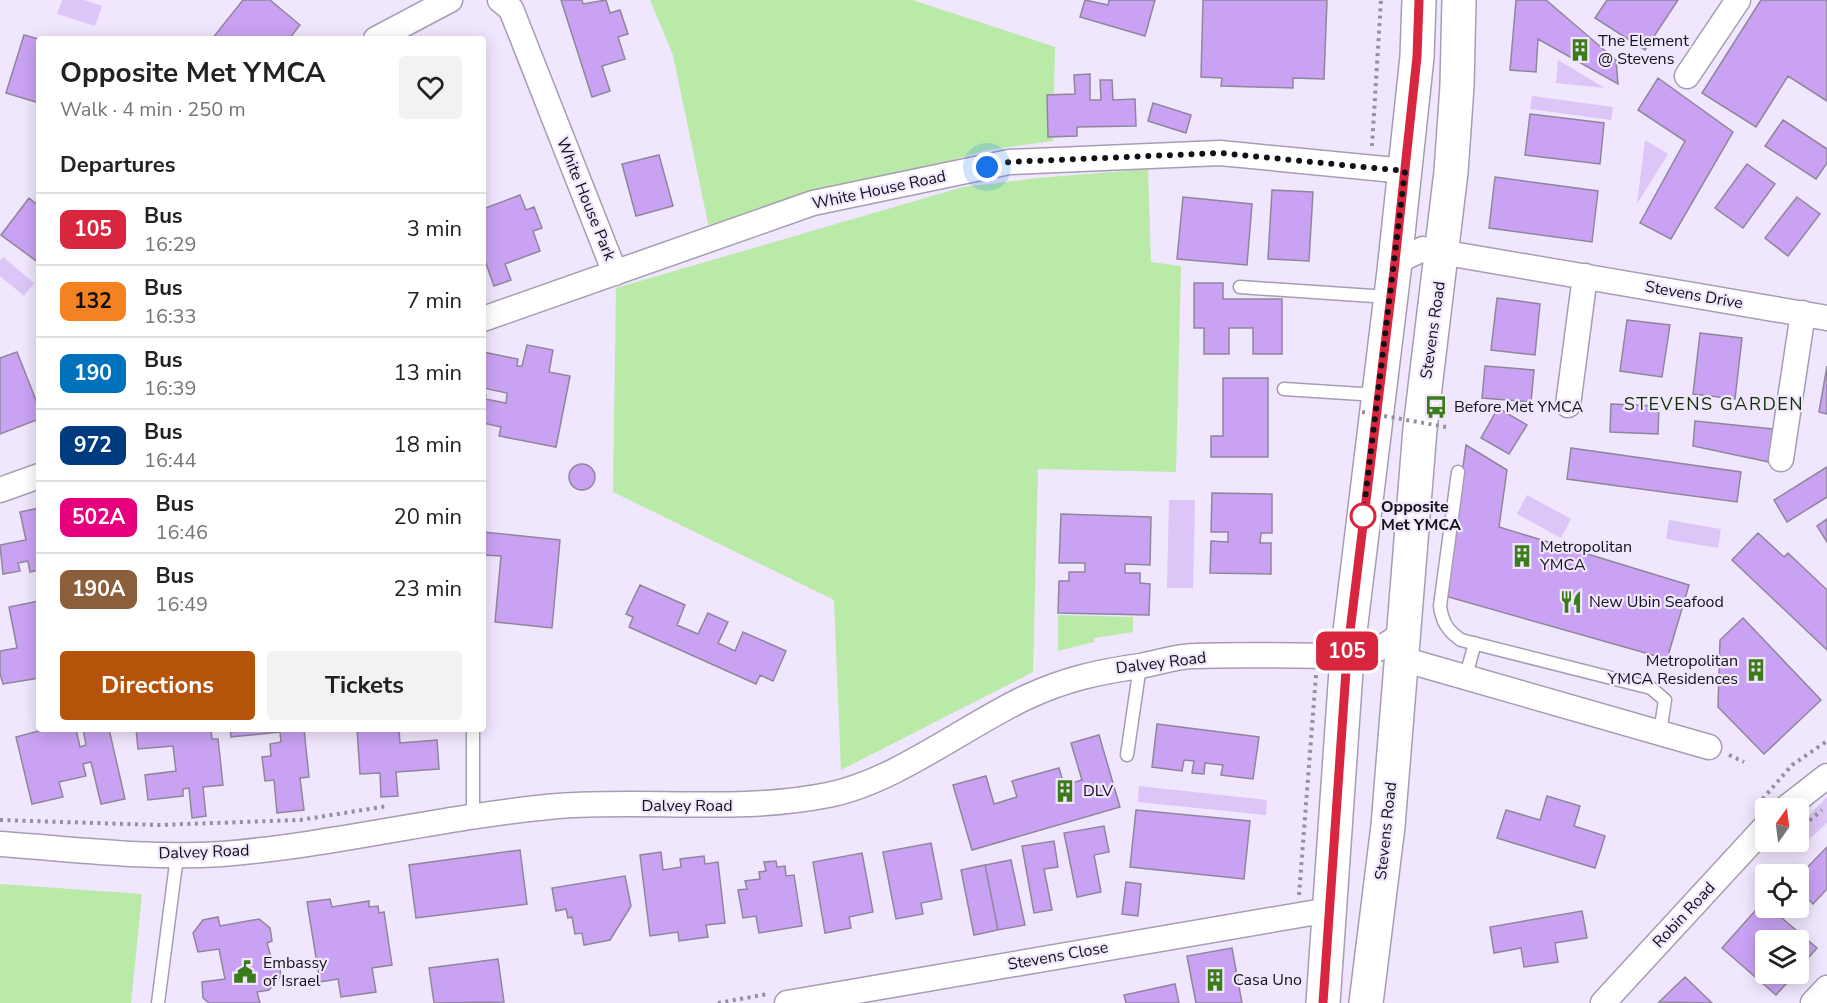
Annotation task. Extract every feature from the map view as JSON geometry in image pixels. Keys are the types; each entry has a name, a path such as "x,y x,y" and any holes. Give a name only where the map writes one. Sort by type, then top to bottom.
{"main road":[{"path":"1323,1003 1313,913 1332,656 1369,403 1392,284 1417,57 1419,0"},
{"name":"Stevens Road","path":"1366,1003 1388,826 1420,429 1451,172 1457,86 1459,0"},
{"path":"1400,211 1420,212 1437,204 1444,195 1451,172"}],"street":[{"path":"382,36 450,0"},
{"name":"White House Park","path":"486,318 615,273 510,9 500,0"},
{"path":"1687,76 1738,0"},
{"name":"White House Road","path":"615,273 813,203 1009,162 1220,153 1405,171"},
{"name":"Stevens Drive","path":"1392,284 1404,258 1423,249 1827,318"},
{"path":"1568,405 1586,276"},
{"path":"1781,459 1803,313"},
{"path":"0,489 36,477"},
{"path":"1403,646 1465,679 1714,749"},
{"name":"Dalvey Road","path":"0,844 177,856 281,848 473,816 563,806 750,806 831,795 864,783 926,753 1024,699 1069,679 1113,668 1140,666 1190,656 1332,656 1403,646"},
{"path":"1799,798 1827,776"},
{"name":"Robin Road","path":"1603,1003 1755,838"},
{"name":"Stevens Close","path":"786,1003 1313,913"},
{"path":"1814,1003 1827,988"}],"lane":[{"path":"1240,287 1392,284"},
{"path":"1284,389 1369,403"},
{"path":"1458,472 1440,606 1441,616 1451,633 1461,640 1651,688 1665,700 1660,733"},
{"path":"1465,679 1475,643"},
{"path":"1127,755 1140,666"},
{"path":"473,732 473,816"},
{"path":"158,1003 177,856"}],"path":[{"path":"1371,168 1381,0"},
{"path":"1369,403 1446,427"},
{"path":"1313,913 1332,656"},
{"path":"1763,798 1792,765 1827,741"},
{"path":"1714,749 1744,762"},
{"path":"0,820 158,825 300,820 389,806"},
{"path":"1809,821 1827,806"}],"green space":[{"path":"650,0 913,0 1055,47 1053,141 988,150 709,228 673,55"},
{"path":"1148,169 1151,262 1181,266 1176,472 1038,469 1033,672 841,770 834,600 613,492 616,288 963,187"},
{"path":"1058,615 1133,617 1133,632 1094,638 1094,642 1058,651"},
{"path":"0,884 142,894 131,1003 0,1003"}],"shaded area":[{"path":"62,0 84,0 102,6 95,26 57,14"},
{"path":"1558,60 1605,88 1556,83"},
{"path":"1532,96 1613,107 1611,120 1530,109"},
{"path":"1645,140 1668,154 1637,204"},
{"path":"3,257 34,283 24,296 0,276 0,261"},
{"path":"1527,495 1571,519 1561,538 1517,514"},
{"path":"1169,500 1195,500 1193,588 1167,588"},
{"path":"1669,520 1721,529 1718,548 1666,539"},
{"path":"1139,786 1267,800 1266,815 1138,802"},
{"path":"1827,797 1827,823 1809,839 1809,815"}],"building":[{"path":"243,0 270,0 300,25 291,36 214,36"},
{"path":"561,0 582,0 583,4 606,0 610,13 620,10 628,34 618,37 625,59 602,66 610,91 592,97"},
{"path":"1085,0 1108,5 1109,0 1155,0 1145,36 1080,17"},
{"path":"1203,0 1327,0 1324,79 1293,78 1293,88 1221,86 1222,78 1201,77"},
{"name":"The Element @ Stevens","path":"1516,0 1546,0 1616,60 1618,84 1538,39 1536,72 1510,70"},
{"path":"1607,0 1678,0 1645,50 1595,18"},
{"path":"1761,0 1827,0 1827,101 1788,76 1756,127 1702,93"},
{"path":"24,35 36,38 36,102 6,93"},
{"path":"1090,74 1090,100 1101,100 1100,80 1112,80 1113,100 1135,99 1136,126 1077,127 1077,136 1048,137 1047,95 1075,94 1074,75"},
{"path":"1658,78 1733,132 1671,239 1640,223 1685,141 1638,110"},
{"path":"1153,103 1191,115 1186,133 1148,121"},
{"path":"1530,114 1604,123 1600,164 1525,155"},
{"path":"1783,120 1827,149 1827,163 1816,179 1765,146"},
{"path":"659,155 673,206 636,216 622,164"},
{"path":"1747,164 1775,184 1743,228 1715,208"},
{"path":"1495,177 1598,191 1592,242 1489,228"},
{"path":"1272,190 1313,192 1309,261 1268,259"},
{"path":"520,195 526,210 534,207 542,228 533,231 540,251 505,264 511,280 494,286 486,263 486,208"},
{"path":"1183,197 1252,204 1247,265 1177,259"},
{"path":"1797,197 1820,214 1788,256 1765,238"},
{"path":"29,198 36,204 36,261 1,235"},
{"path":"1194,283 1223,283 1223,299 1282,299 1282,354 1253,354 1253,328 1229,328 1229,354 1204,354 1204,328 1194,328"},
{"path":"1497,298 1540,304 1535,355 1491,350"},
{"path":"1627,320 1670,325 1662,377 1620,371"},
{"path":"1700,333 1742,338 1735,399 1693,394"},
{"path":"527,345 553,350 549,372 570,376 556,447 499,436 501,427 486,424 486,399 506,403 507,393 486,389 486,353 518,359 517,366 522,366"},
{"path":"17,352 36,400 36,420 0,434 0,358"},
{"path":"1485,366 1534,370 1531,402 1482,398"},
{"path":"1827,366 1827,414 1819,412"},
{"path":"1223,378 1268,378 1268,457 1211,457 1211,436 1223,436"},
{"path":"1611,404 1659,406 1658,434 1610,432"},
{"path":"1498,408 1527,425 1509,454 1481,438"},
{"path":"1695,421 1773,429 1769,462 1693,446"},
{"name":"Metropolitan YMCA","path":"1466,445 1507,470 1499,527 1689,585 1667,659 1445,596"},
{"path":"1571,448 1741,472 1737,502 1567,479"},
{"path":"582,464 591,468 595,477 591,486 582,490 573,486 569,477 573,468"},
{"path":"1827,467 1827,497 1787,522 1774,500"},
{"path":"1212,493 1272,494 1272,533 1261,533 1260,543 1271,543 1271,574 1210,573 1211,541 1228,542 1228,532 1211,532"},
{"path":"36,509 36,571 30,572 28,561 18,563 20,571 3,574 0,545 26,540 20,512"},
{"path":"1061,514 1151,517 1150,565 1125,564 1125,573 1140,573 1140,583 1150,584 1149,615 1058,613 1059,581 1069,581 1069,572 1085,572 1085,563 1059,563"},
{"path":"1827,519 1827,542 1817,526"},
{"path":"486,532 560,540 552,628 495,622 501,556 486,555"},
{"path":"1758,533 1784,557 1788,553 1827,590 1827,650 1732,560"},
{"path":"640,585 685,605 677,625 698,634 708,613 728,622 718,643 735,651 743,632 786,651 773,681 760,675 756,684 629,627 633,617 626,614"},
{"path":"36,602 36,678 3,684 0,674 0,651 17,648 9,607"},
{"name":"Metropolitan YMCA Residences","path":"1743,618 1821,700 1764,754 1718,707 1720,640"},
{"path":"1157,724 1259,737 1253,779 1221,775 1223,765 1205,763 1204,774 1192,773 1194,761 1184,760 1182,771 1152,767"},
{"path":"36,732 77,732 80,747 86,745 84,732 110,732 125,799 101,804 91,762 83,764 86,776 59,782 63,797 32,804 16,737"},
{"path":"136,732 211,732 212,739 218,739 223,785 203,787 206,816 192,818 189,788 183,789 183,796 148,800 145,775 176,771 173,746 138,749"},
{"path":"230,732 280,732 231,737"},
{"path":"280,732 304,732 309,777 300,778 304,810 277,813 274,780 265,781 262,757 271,756 270,744 281,742"},
{"path":"357,732 399,732 400,743 437,740 439,769 396,772 398,796 381,797 380,773 360,774"},
{"name":"DLV","path":"1099,735 1120,807 972,850 953,785 986,776 994,804 1017,797 1012,781 1059,768 1064,785 1082,780 1071,743"},
{"path":"1547,796 1580,806 1574,826 1605,836 1595,868 1497,838 1506,810 1540,820"},
{"path":"1136,810 1250,821 1244,879 1130,867"},
{"path":"1104,826 1109,852 1094,855 1101,892 1077,897 1064,833"},
{"path":"1054,841 1058,867 1044,869 1052,910 1034,913 1022,846"},
{"path":"931,843 942,899 921,903 923,914 896,919 883,852"},
{"path":"1827,847 1827,889 1813,904 1809,900 1809,866"},
{"path":"520,850 527,904 416,918 409,865"},
{"path":"661,852 663,870 681,867 680,859 704,856 705,864 718,862 725,923 706,925 708,937 679,941 678,932 650,936 640,855"},
{"path":"862,853 873,912 849,917 851,928 825,933 813,862"},
{"path":"1011,860 1025,925 998,930 985,865"},
{"path":"776,861 777,867 785,866 786,876 794,875 802,926 759,933 756,916 743,918 738,890 747,889 745,881 760,879 759,872 766,871 764,862"},
{"path":"985,865 998,930 974,935 961,870"},
{"path":"625,876 631,906 610,940 584,945 582,933 575,934 572,917 568,918 566,909 556,911 552,888"},
{"path":"1126,882 1141,884 1138,916 1122,914"},
{"path":"330,899 332,907 369,901 369,907 378,906 379,913 384,912 392,965 372,968 376,992 341,997 338,979 320,982 307,902"},
{"path":"1582,911 1587,938 1555,943 1558,962 1524,967 1521,948 1494,953 1490,927"},
{"path":"1755,911 1755,918 1782,918 1796,930 1755,930 1755,977 1722,948"},
{"path":"218,917 220,926 259,919 270,928 272,941 267,943 272,961 278,960 281,975 269,990 257,992 260,1003 209,1003 203,998 202,982 225,979 219,949 198,952 193,933 203,920"},
{"path":"1809,941 1817,948 1809,957"},
{"name":"Casa Uno","path":"1232,948 1242,1003 1196,1003 1187,956"},
{"path":"498,959 504,1002 434,1003 429,968"},
{"path":"1685,977 1712,1003 1659,1002"},
{"path":"1175,984 1179,1003 1126,1003 1124,995"},
{"path":"1763,984 1786,984 1776,995"}],"bus line":[{"name":"105","path":"1323,1003 1347,656 1394,271 1417,57 1419,0"}],"place":[{"name":"The Element @ Stevens","path":"1580,50"},
{"name":"Before Met YMCA","path":"1436,407"},
{"name":"Opposite Met YMCA","path":"1363,516"},
{"name":"Metropolitan YMCA","path":"1522,556"},
{"name":"New Ubin Seafood","path":"1571,602"},
{"name":"Metropolitan YMCA Residences","path":"1756,670"},
{"name":"DLV","path":"1065,791"},
{"name":"Embassy of Israel","path":"245,972"},
{"name":"Casa Uno","path":"1215,980"}],"district":[{"name":"STEVENS GARDEN","path":"1714,404"}],"route":[{"path":"987,167 1009,162 1220,153 1405,171 1363,516"}]}
